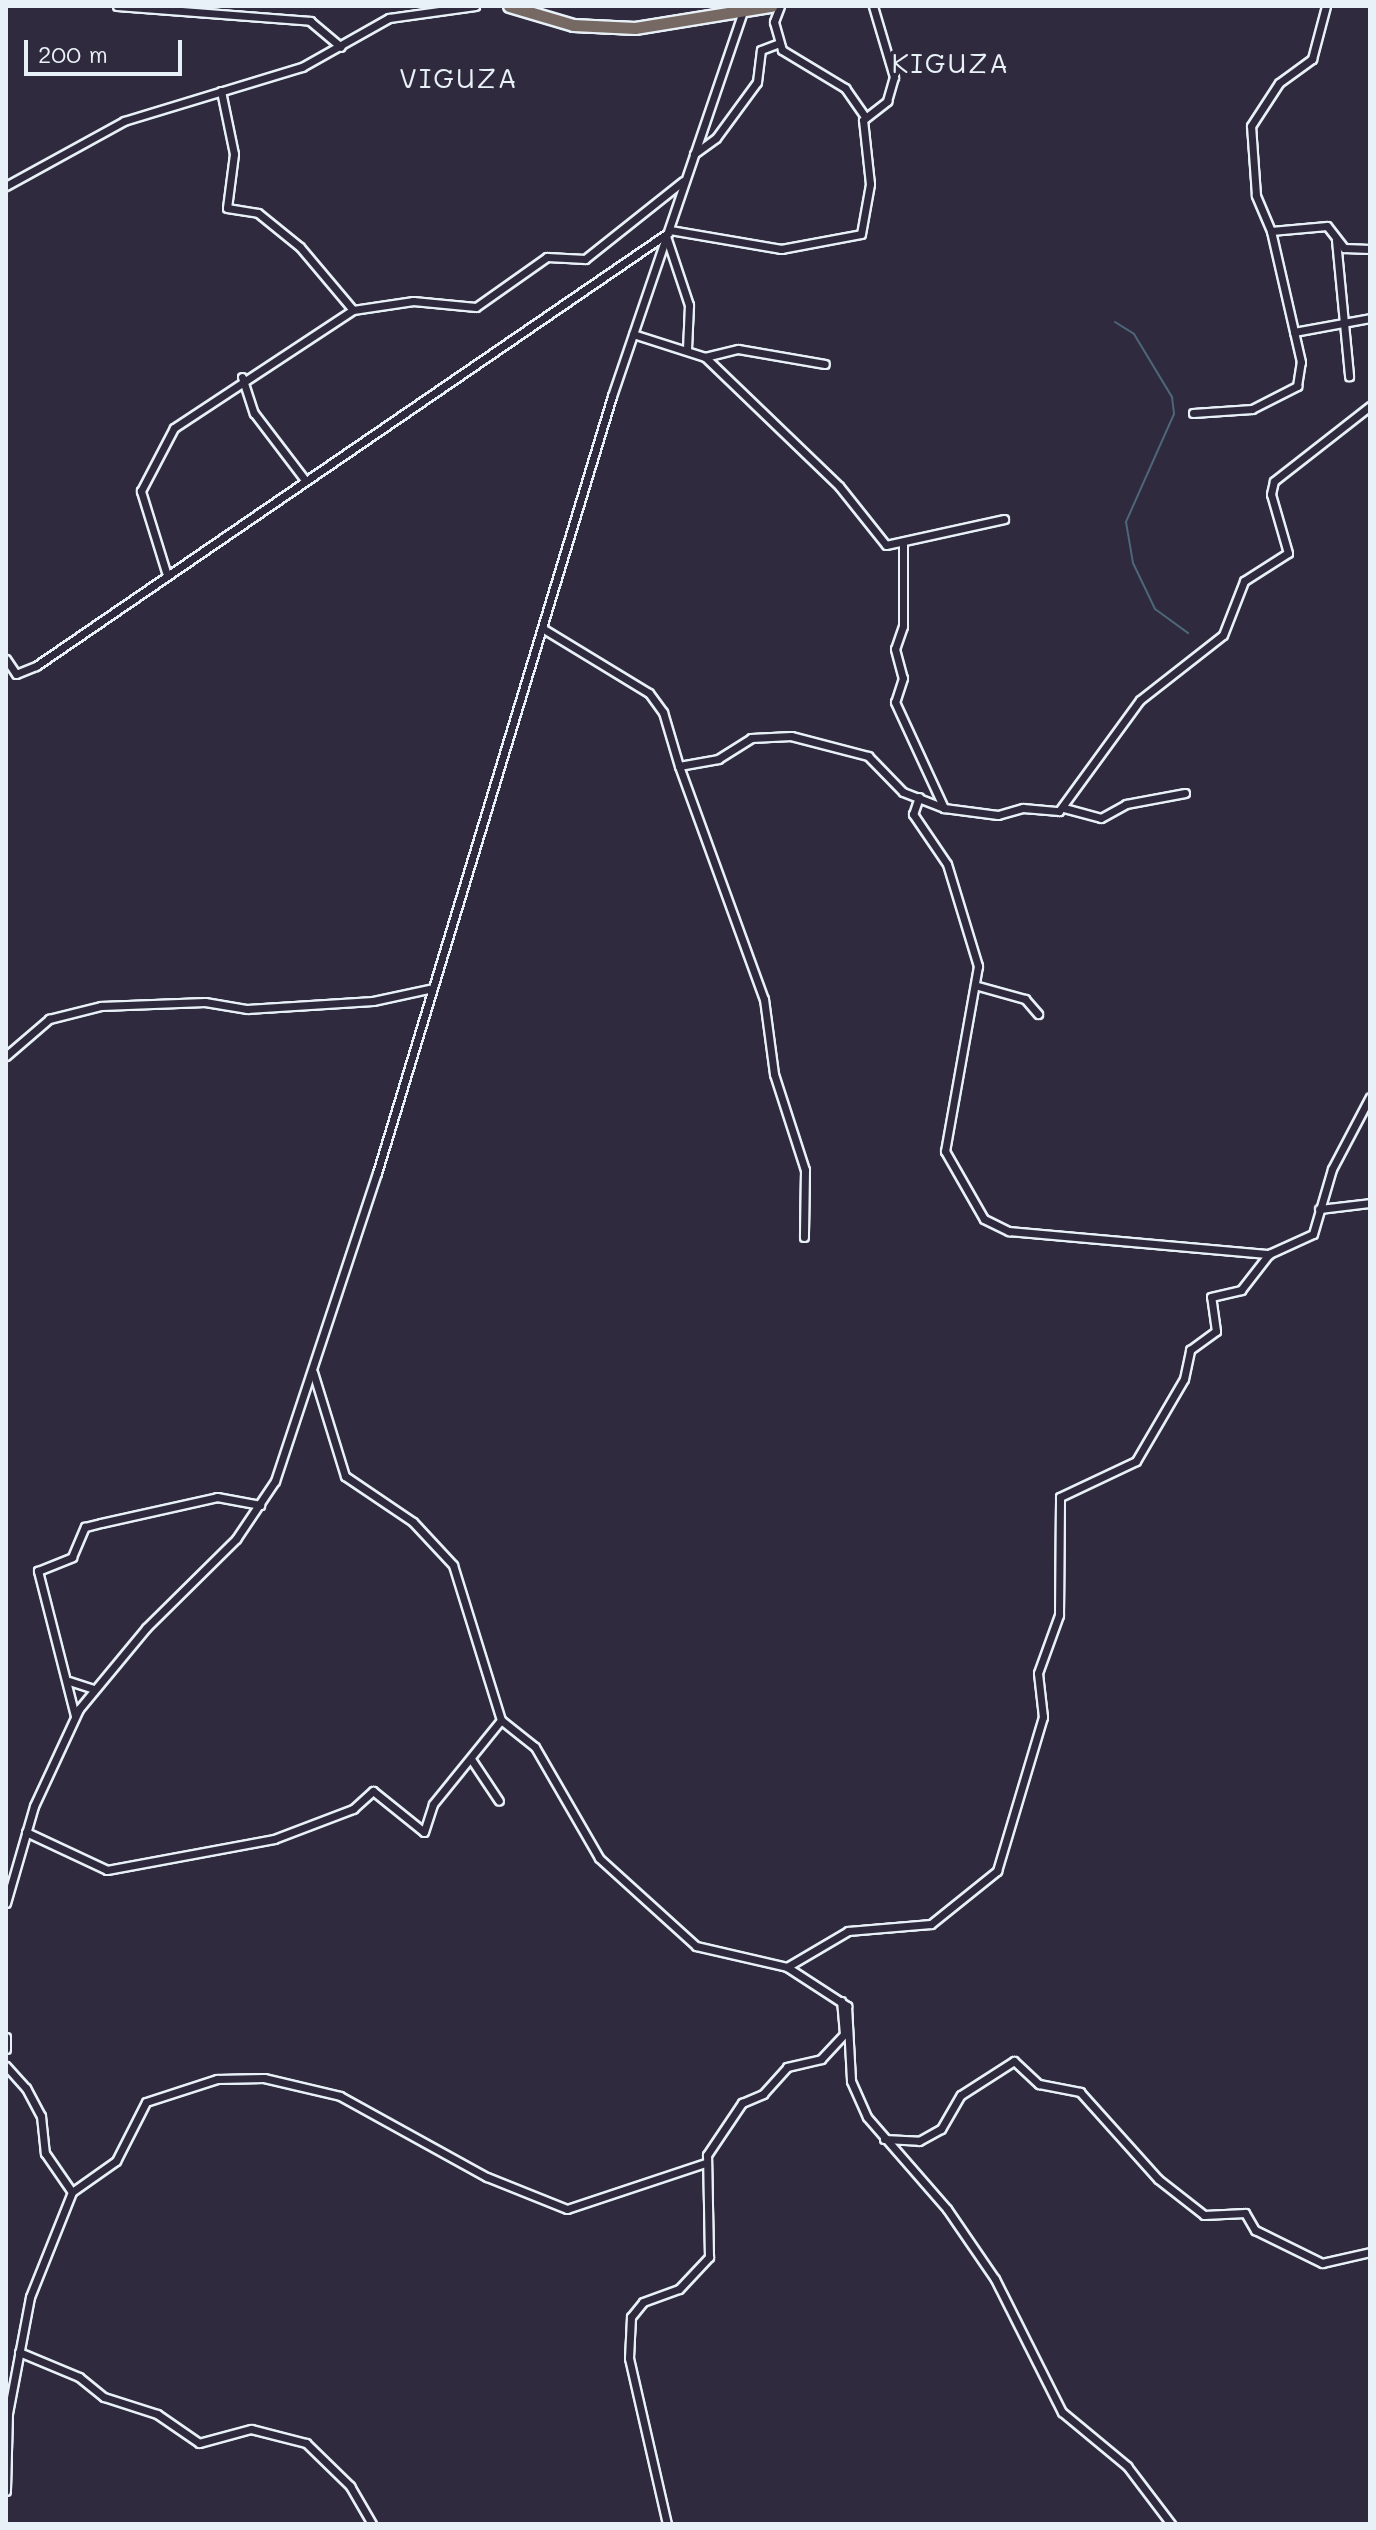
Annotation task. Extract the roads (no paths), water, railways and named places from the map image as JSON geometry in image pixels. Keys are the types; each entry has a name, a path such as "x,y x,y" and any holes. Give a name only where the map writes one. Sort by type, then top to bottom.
{"highway":[{"path":"514,7 581,27 635,28 771,6"}],"street":[{"path":"117,6 310,21 341,47"},
{"path":"6,186 124,121 221,91 341,47 389,18 475,6"},
{"path":"779,43 780,6"},
{"path":"865,117 887,101 894,77 873,6"},
{"path":"1193,413 1252,409 1288,396 1301,372 1271,231 1256,195 1251,126 1279,83 1312,59 1326,6"},
{"path":"6,1903 26,1832 75,1716 94,1689 260,1505 312,1370 433,988 633,334 743,12"},
{"path":"694,154 716,138 757,82 761,50 779,43"},
{"path":"6,659 16,674 31,669 166,572 207,552 305,480 668,234 781,249 855,239 869,219 865,117 850,93 779,43"},
{"path":"221,91 234,154 227,208 258,213 300,247 353,310"},
{"path":"166,572 141,491 174,428 242,377 353,310 413,301 476,307 547,257 585,259 684,179"},
{"path":"1271,231 1321,225 1336,240 1370,249"},
{"path":"668,234 689,305 687,349"},
{"path":"1336,240 1341,325 1349,376"},
{"path":"1294,332 1370,318"},
{"path":"633,334 705,357 839,486 882,543 903,542 1004,519"},
{"path":"705,357 738,349 825,364"},
{"path":"242,377 254,413 305,480"},
{"path":"1064,808 1135,706 1223,635 1244,581 1288,553 1271,494 1274,481 1370,406"},
{"path":"903,542 903,626 895,649 903,678 895,702 944,808"},
{"path":"542,628 649,693 663,712 679,766 764,999 774,1074 805,1170 804,1237"},
{"path":"679,766 718,759 751,738 791,736 868,756 890,783 944,808 998,815 1064,808 1101,818 1126,804 1185,793"},
{"path":"919,797 913,814 947,864 978,986 962,1039 945,1151 989,1225 1269,1254 1309,1238 1370,1097"},
{"path":"978,986 1025,999 1038,1014"},
{"path":"6,1056 49,1019 101,1006 279,1007 373,1001 433,988"},
{"path":"1319,1209 1370,1203"},
{"path":"787,1967 848,1931 938,1921 997,1871 1043,1717 1038,1673 1059,1615 1060,1497 1136,1461 1184,1379 1190,1350 1216,1331 1211,1297 1246,1287 1269,1254"},
{"path":"312,1370 345,1476 413,1522 453,1565 501,1720 535,1747 606,1867 671,1927 709,1951 787,1967 841,2001 852,2018 854,2090 884,2139 947,2209 995,2279 1062,2412 1127,2466 1171,2524"},
{"path":"75,1716 69,1681 38,1571 72,1557 85,1527 217,1497 260,1505"},
{"path":"69,1681 94,1689"},
{"path":"26,1832 107,1870 274,1839 353,1809 373,1791 424,1832 433,1804 471,1759 480,1738 501,1720"},
{"path":"471,1759 499,1801"},
{"path":"667,2524 629,2358 631,2322 643,2302 679,2289 710,2256 705,2163 739,2106 787,2067 821,2059 848,2030 841,2001"},
{"path":"6,2037 6,2049"},
{"path":"884,2139 919,2141 941,2129 961,2095 1014,2061 1039,2084 1080,2092 1108,2130 1137,2147 1151,2172 1204,2215 1245,2213 1255,2230 1322,2263 1370,2252"},
{"path":"6,2066 26,2088 41,2116 45,2153 72,2192"},
{"path":"6,2491 17,2364 30,2297 72,2192 115,2162 146,2102 217,2079 264,2078 340,2096 487,2177 567,2209 705,2163"},
{"path":"19,2352 79,2377 104,2397 151,2411 199,2443 251,2429 306,2443 350,2486 372,2524"},
{"path":"6,2361 17,2364"}],"waterway":[{"path":"1115,322 1134,334 1172,397 1174,414 1126,522 1133,563 1155,609 1188,633"}],"district":[{"name":"KIGUZA","path":"951,62"},
{"name":"VIGUZA","path":"459,77"}]}
